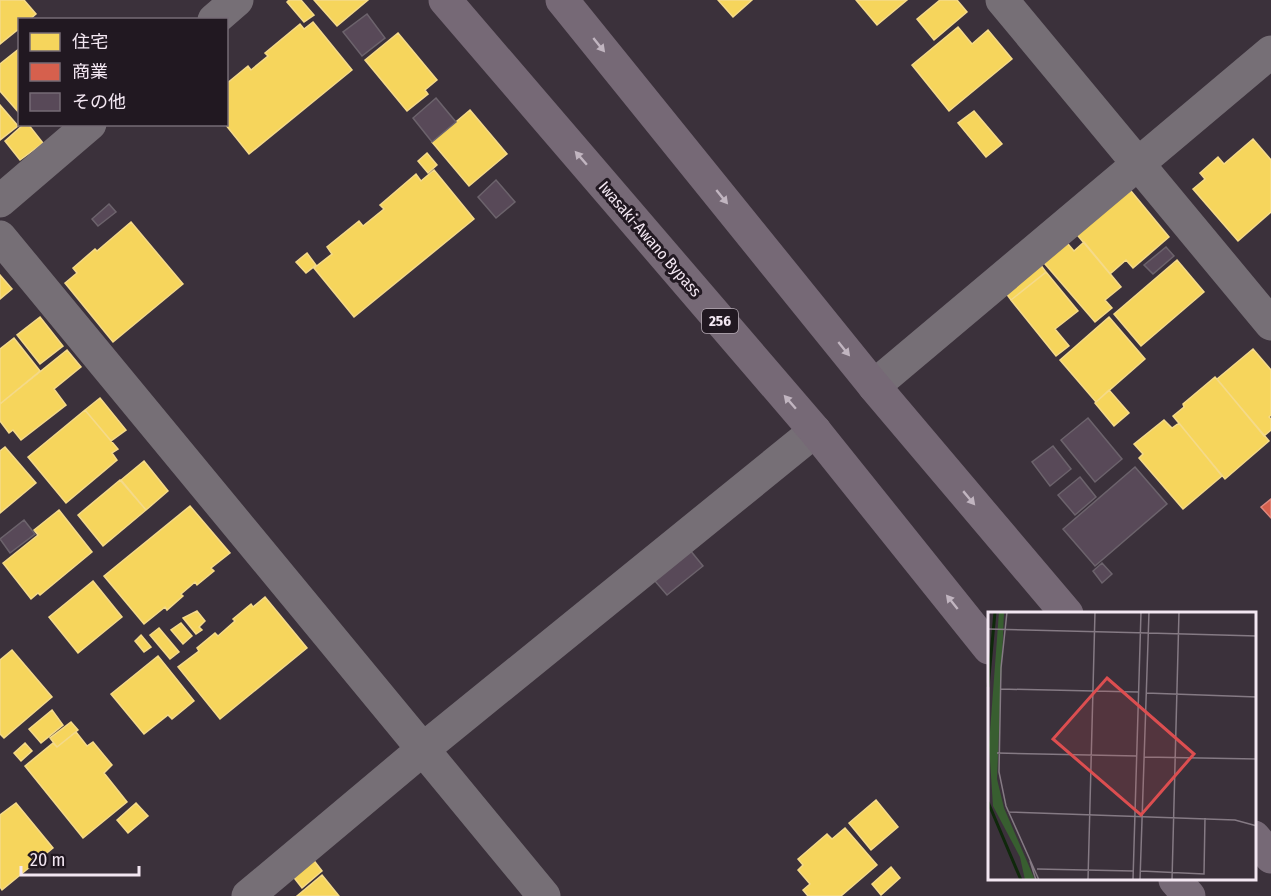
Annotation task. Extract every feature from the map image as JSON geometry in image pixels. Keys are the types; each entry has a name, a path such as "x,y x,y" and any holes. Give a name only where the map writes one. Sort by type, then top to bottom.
{"highway":[{"name":"Iwasaki-Awano Bypass","path":"445,0 814,431 988,647"},
{"path":"562,0 874,386 1065,612"},
{"path":"1256,839 1271,856"},
{"path":"1177,881 1189,896"}],"street":[{"path":"216,18 237,0"},
{"path":"1002,0 1271,324"},
{"path":"874,386 1271,52"},
{"path":"0,201 88,126"},
{"path":"0,237 544,896"},
{"path":"248,896 422,750 814,431"}],"building: 住宅":[{"path":"0,0 24,0 36,14 31,18 18,18 18,30 0,44"},
{"path":"301,0 314,15 304,22 287,2"},
{"path":"314,0 368,0 337,26"},
{"path":"718,0 752,0 733,17"},
{"path":"856,0 907,0 877,25"},
{"path":"940,0 957,0 967,12 934,40 917,19"},
{"path":"313,22 352,70 249,154 227,126 228,82 248,66 251,70 268,56 265,53 300,24 304,29"},
{"path":"958,27 972,44 988,30 1012,59 949,111 912,65"},
{"path":"398,33 437,80 425,90 428,94 407,111 365,60"},
{"path":"18,50 18,112 0,91 0,64"},
{"path":"0,105 18,126 0,140"},
{"path":"470,110 507,154 469,186 432,142"},
{"path":"974,111 1002,144 986,157 958,123"},
{"path":"22,126 30,126 43,143 20,160 5,141"},
{"path":"1253,139 1271,160 1271,212 1238,241 1193,189 1205,179 1200,173 1218,157 1224,164"},
{"path":"427,153 437,165 428,173 418,161"},
{"path":"434,170 474,219 354,317 314,268 332,254 327,247 359,221 363,226 384,209 380,205 416,174 421,181"},
{"path":"1131,191 1169,237 1133,268 1126,260 1110,274 1073,230"},
{"path":"131,222 183,284 113,342 65,283 77,273 73,268"},
{"path":"1062,237 1074,251 1084,242 1121,287 1105,300 1112,308 1095,322 1039,257"},
{"path":"307,253 316,265 306,273 296,262"},
{"path":"1037,260 1046,272 1011,300 1002,288"},
{"path":"1177,260 1204,292 1141,346 1114,314"},
{"path":"1046,272 1078,311 1055,329 1069,346 1056,356 1011,300"},
{"path":"0,275 12,289 0,299"},
{"path":"40,317 63,346 40,364 17,335"},
{"path":"1109,317 1145,359 1096,402 1060,360"},
{"path":"14,338 40,371 0,404 0,349"},
{"path":"1253,349 1271,370 1271,415 1269,417 1271,430 1264,436 1217,379"},
{"path":"67,350 81,367 54,389 66,405 21,440 13,430 9,433 0,421 0,404"},
{"path":"1215,377 1269,441 1225,479 1173,416 1184,407 1183,404"},
{"path":"1109,390 1129,413 1114,426 1095,403"},
{"path":"100,398 126,430 111,441 85,410"},
{"path":"85,410 118,449 112,453 117,460 66,503 28,457"},
{"path":"1164,420 1172,428 1179,423 1222,476 1183,509 1139,458 1143,454 1134,444"},
{"path":"5,447 36,483 0,513 0,451"},
{"path":"144,461 168,491 146,510 121,480"},
{"path":"120,480 146,510 103,546 78,515"},
{"path":"190,506 230,553 211,568 214,571 197,585 195,582 167,610 165,607 144,624 104,576"},
{"path":"59,510 92,552 40,595 38,593 31,599 3,563 38,535 34,530"},
{"path":"93,581 122,617 78,653 49,617"},
{"path":"265,597 307,648 220,719 178,667 199,651 197,648 215,633 218,636 251,604 253,607"},
{"path":"197,611 205,621 199,627 202,630 196,634 183,618"},
{"path":"181,623 192,636 183,644 171,630"},
{"path":"159,628 179,652 170,659 150,635"},
{"path":"141,635 151,647 144,652 135,641"},
{"path":"12,650 52,697 4,738 0,734 0,660"},
{"path":"158,656 194,701 172,719 168,715 144,734 111,694"},
{"path":"52,710 63,725 41,743 29,729"},
{"path":"71,722 78,730 57,747 50,738"},
{"path":"76,732 87,746 93,742 112,765 104,773 127,802 83,838 25,766 53,743 57,747"},
{"path":"25,743 32,751 21,761 14,753"},
{"path":"876,800 898,827 871,850 849,823"},
{"path":"16,803 53,848 2,890 0,887 0,815"},
{"path":"136,803 148,816 128,833 117,820"},
{"path":"845,828 877,865 841,896 808,896 803,890 810,884 798,870 803,865 798,859 827,834 832,839"},
{"path":"312,858 322,871 302,888 292,875"},
{"path":"891,867 900,878 881,895 872,884"},
{"path":"322,875 339,896 297,896"}],"building: 商業":[{"path":"1271,499 1271,518 1261,507"}],"building: その他":[{"path":"367,14 385,38 362,56 343,32"},
{"path":"436,98 456,122 432,142 413,118"},
{"path":"496,180 515,202 496,218 478,197"},
{"path":"109,204 116,212 98,226 92,219"},
{"path":"1166,247 1174,256 1153,274 1144,265"},
{"path":"1088,418 1122,459 1095,482 1061,440"},
{"path":"1053,446 1071,469 1050,486 1032,462"},
{"path":"1135,467 1167,504 1095,566 1063,529"},
{"path":"1080,477 1096,497 1075,515 1058,495"},
{"path":"24,520 35,534 10,553 0,539"},
{"path":"685,544 703,566 667,595 649,574"},
{"path":"1102,563 1112,574 1102,583 1093,571"}]}
